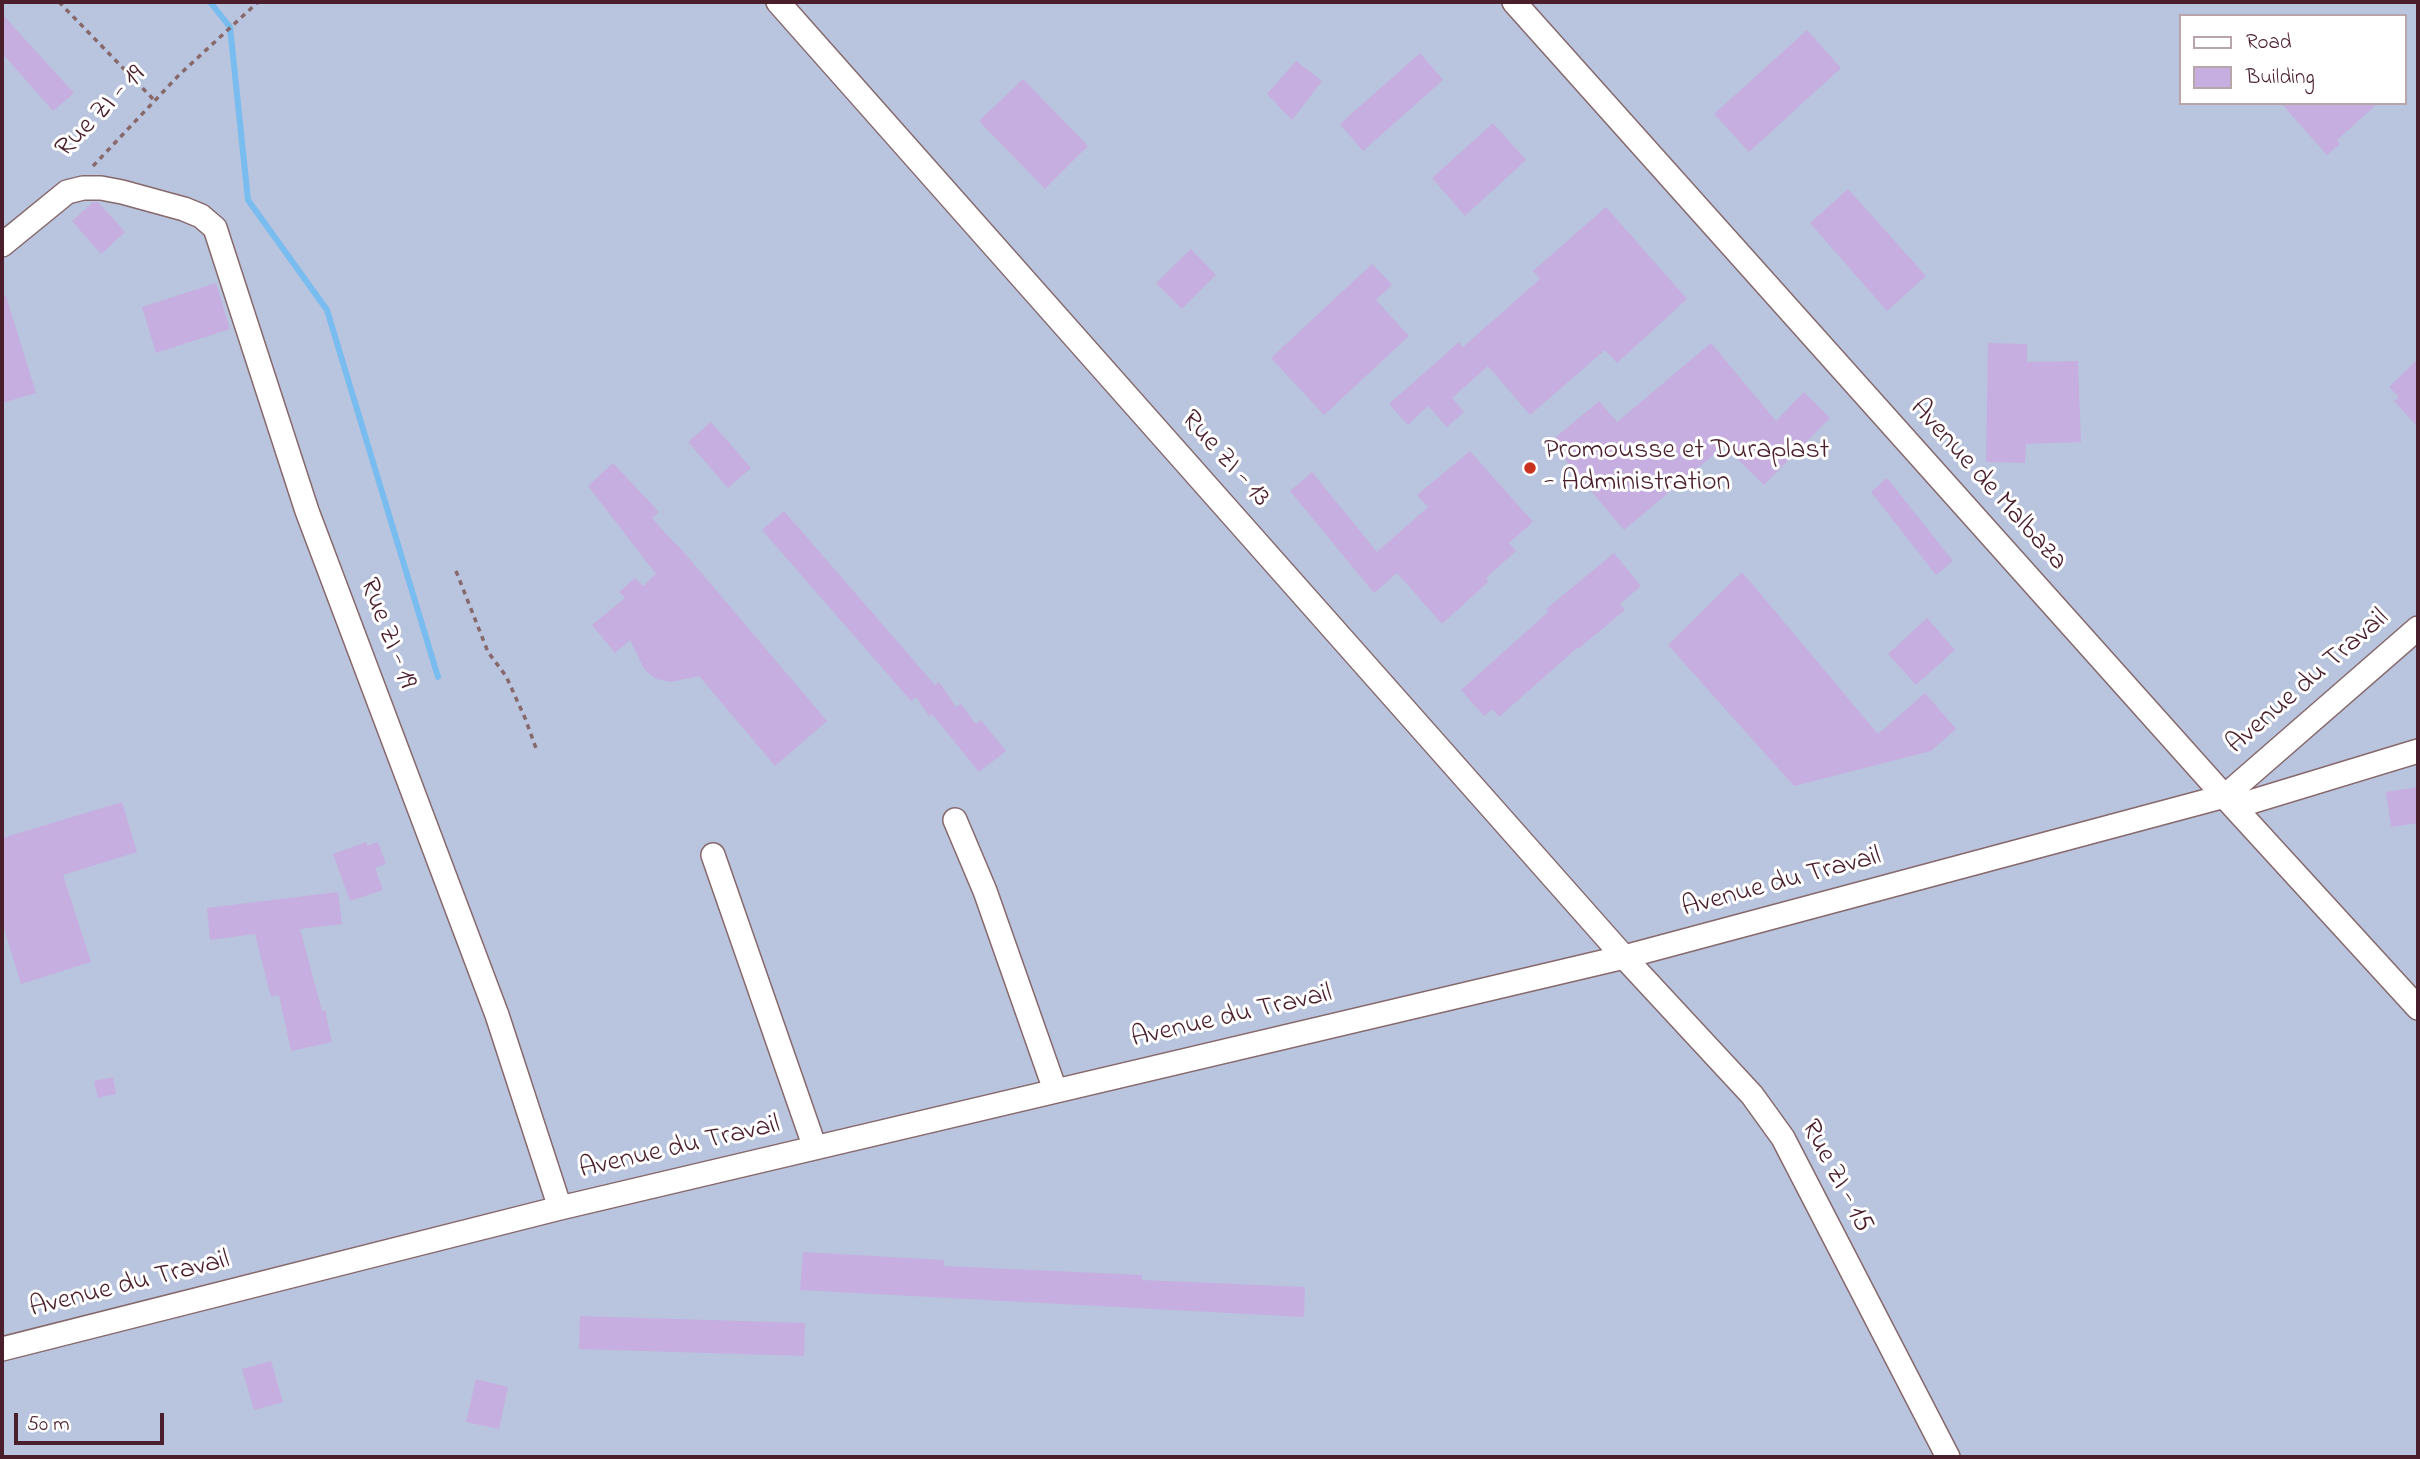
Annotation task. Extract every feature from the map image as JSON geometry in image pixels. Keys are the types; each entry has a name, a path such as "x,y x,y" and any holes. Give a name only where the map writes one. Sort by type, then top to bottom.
{"street":[{"name":"Rue ZI - 13","path":"778,2 1624,957"},
{"name":"Avenue de Malbaza","path":"1514,2 2229,801 2418,1008"},
{"name":"Rue ZI - 19","path":"2,246 67,192 83,188 122,192 184,209 201,216 215,228 307,511 497,1015 560,1208"},
{"name":"Avenue du Travail","path":"2,1349 560,1208 1624,957 2229,801 2418,628"},
{"path":"2229,801 2418,751"},
{"path":"955,820 985,891 1055,1090"},
{"path":"713,855 815,1148"},
{"name":"Rue ZI - 15","path":"1624,957 1752,1095 1783,1138 1948,1457"}],"path":[{"path":"59,2 155,101"},
{"name":"Rue ZI - 19","path":"67,192 179,75 258,2"},
{"path":"456,571 488,652 506,676 537,751"}],"shaded area":[{"path":"2,2 2418,2 2418,1457 2,1457"}],"building":[{"path":"2,14 74,93 53,111 2,53"},
{"path":"1807,30 1841,68 1749,152 1714,114"},
{"path":"1420,53 1443,80 1363,151 1340,124"},
{"path":"1296,61 1322,81 1292,120 1267,94"},
{"path":"1023,79 1088,146 1045,189 979,121"},
{"path":"2283,105 2376,105 2337,140 2340,144 2327,155"},
{"path":"1493,123 1526,160 1465,216 1432,178"},
{"path":"1848,189 1926,276 1887,311 1810,223"},
{"path":"93,202 98,202 125,232 101,254 72,221"},
{"path":"1606,207 1687,299 1617,363 1605,350 1530,415 1488,366 1452,398 1464,412 1447,427 1428,406 1408,425 1389,404 1459,342 1463,347 1540,279 1533,271"},
{"path":"1191,249 1216,275 1182,309 1156,283"},
{"path":"1372,264 1392,285 1376,300 1409,336 1324,415 1271,358"},
{"path":"216,283 230,329 156,353 142,307"},
{"path":"2,296 6,296 36,393 2,403"},
{"path":"1711,343 1776,421 1804,392 1830,418 1764,485 1724,446 1624,530 1550,442 1599,401 1617,422"},
{"path":"1988,343 2027,344 2027,362 2078,361 2081,442 2026,444 2025,463 1986,462"},
{"path":"2418,359 2418,427 2394,401 2399,397 2389,387"},
{"path":"711,422 751,468 728,488 688,442"},
{"path":"1470,451 1533,522 1509,543 1516,551 1486,578 1489,581 1442,624 1397,573 1374,593 1290,491 1312,472 1377,552 1428,507 1417,495"},
{"path":"613,463 659,512 652,518 827,721 775,766 699,676 671,682 656,679 644,669 630,640 615,653 592,625 625,598 619,592 635,578 643,586 656,574 588,486"},
{"path":"1887,478 1953,561 1936,575 1871,492"},
{"path":"784,511 935,685 939,682 956,707 961,704 976,724 981,720 1006,751 979,772 932,714 929,716 916,697 911,701 762,530"},
{"path":"1614,553 1641,586 1620,604 1625,610 1577,648 1499,717 1492,709 1484,716 1461,690 1548,612 1546,609"},
{"path":"1742,572 1878,734 1925,693 1956,729 1931,751 1794,786 1668,645"},
{"path":"1927,618 1955,650 1916,685 1888,654"},
{"path":"2418,787 2418,823 2391,827 2386,792"},
{"path":"122,802 137,852 63,875 91,962 21,984 2,922 2,838"},
{"path":"366,842 367,846 378,842 386,864 375,868 383,890 350,901 333,854"},
{"path":"338,892 342,924 300,929 332,1042 291,1051 279,995 271,997 255,934 210,940 207,908"},
{"path":"113,1077 116,1094 98,1098 94,1081"},
{"path":"803,1252 944,1260 944,1266 1142,1275 1142,1280 1305,1287 1304,1317 800,1290"},
{"path":"580,1316 805,1323 804,1356 579,1349"},
{"path":"271,1361 283,1402 254,1410 242,1369"},
{"path":"476,1379 508,1387 499,1429 466,1422"}],"waterway":[{"path":"210,2 230,27 248,200 327,310 438,677"}],"place":[{"name":"Promousse et Duraplast - Administration","path":"1530,468"}]}
